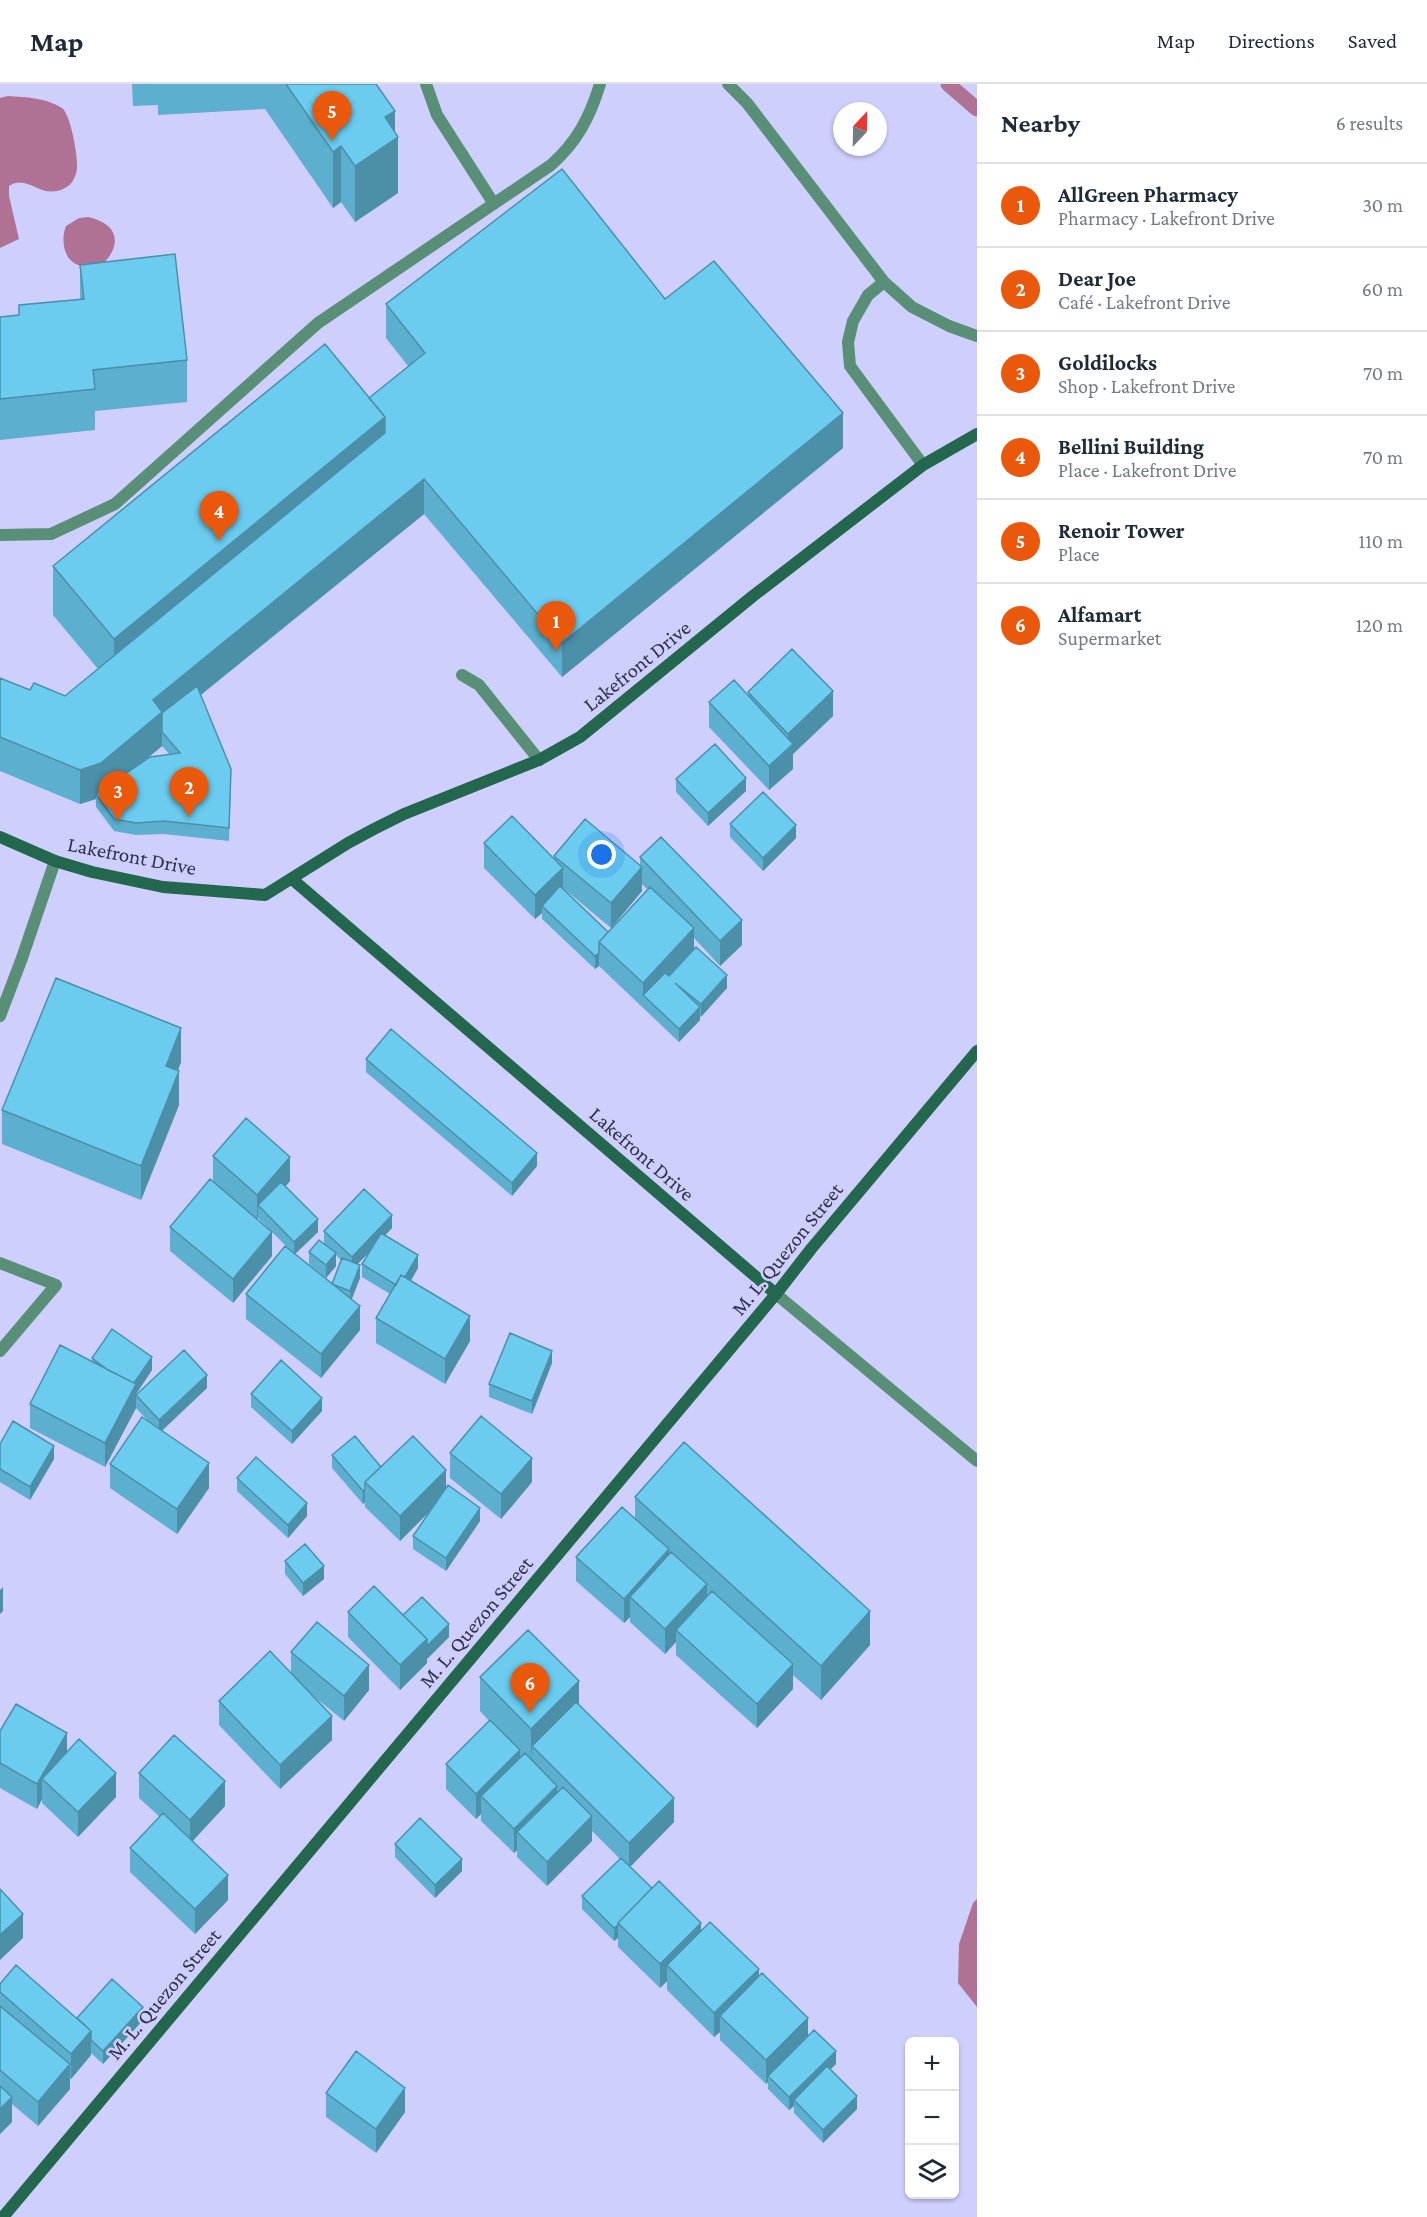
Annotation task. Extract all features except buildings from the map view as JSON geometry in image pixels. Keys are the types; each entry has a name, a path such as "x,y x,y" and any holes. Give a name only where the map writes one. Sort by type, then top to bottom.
{"street":[{"path":"426,84 438,115 494,204"},
{"path":"0,535 51,534 114,504 318,323 551,165 565,152 585,124 600,84"},
{"path":"728,84 747,103 885,282 912,307 977,336"},
{"path":"885,282 868,295 853,321 848,342 850,366 923,465"},
{"name":"Lakefront Drive","path":"0,837 55,861 92,872 163,887 266,895 348,843 404,814 539,760 580,737 753,596 923,465 977,434"},
{"path":"462,675 479,685 539,760"},
{"path":"0,1016 55,861"},
{"name":"Lakefront Drive","path":"292,879 776,1294"},
{"name":"M. L. Quezon Street","path":"3,2217 977,1051"},
{"path":"0,1263 56,1285 0,1351"},
{"path":"776,1294 977,1461"}],"shaded area":[{"path":"8,96 43,100 62,108 71,127 77,169 70,185 56,191 42,190 22,183 9,186 9,196 19,239 0,248 0,98"},
{"path":"88,217 105,224 114,234 113,248 103,264 83,266 77,264 71,261 65,251 63,238 66,226 79,218"},
{"path":"977,1899 977,2007 958,1983 959,1944 973,1903"}],"waterway":[{"path":"948,84 977,109"}],"place":[{"name":"Renoir Tower","path":"332,141"},
{"name":"Bellini Building","path":"219,541"},
{"name":"AllGreen Pharmacy","path":"556,651"},
{"name":"Dear Joe","path":"189,817"},
{"name":"Goldilocks","path":"118,821"},
{"name":"Alfamart","path":"530,1713"}]}
